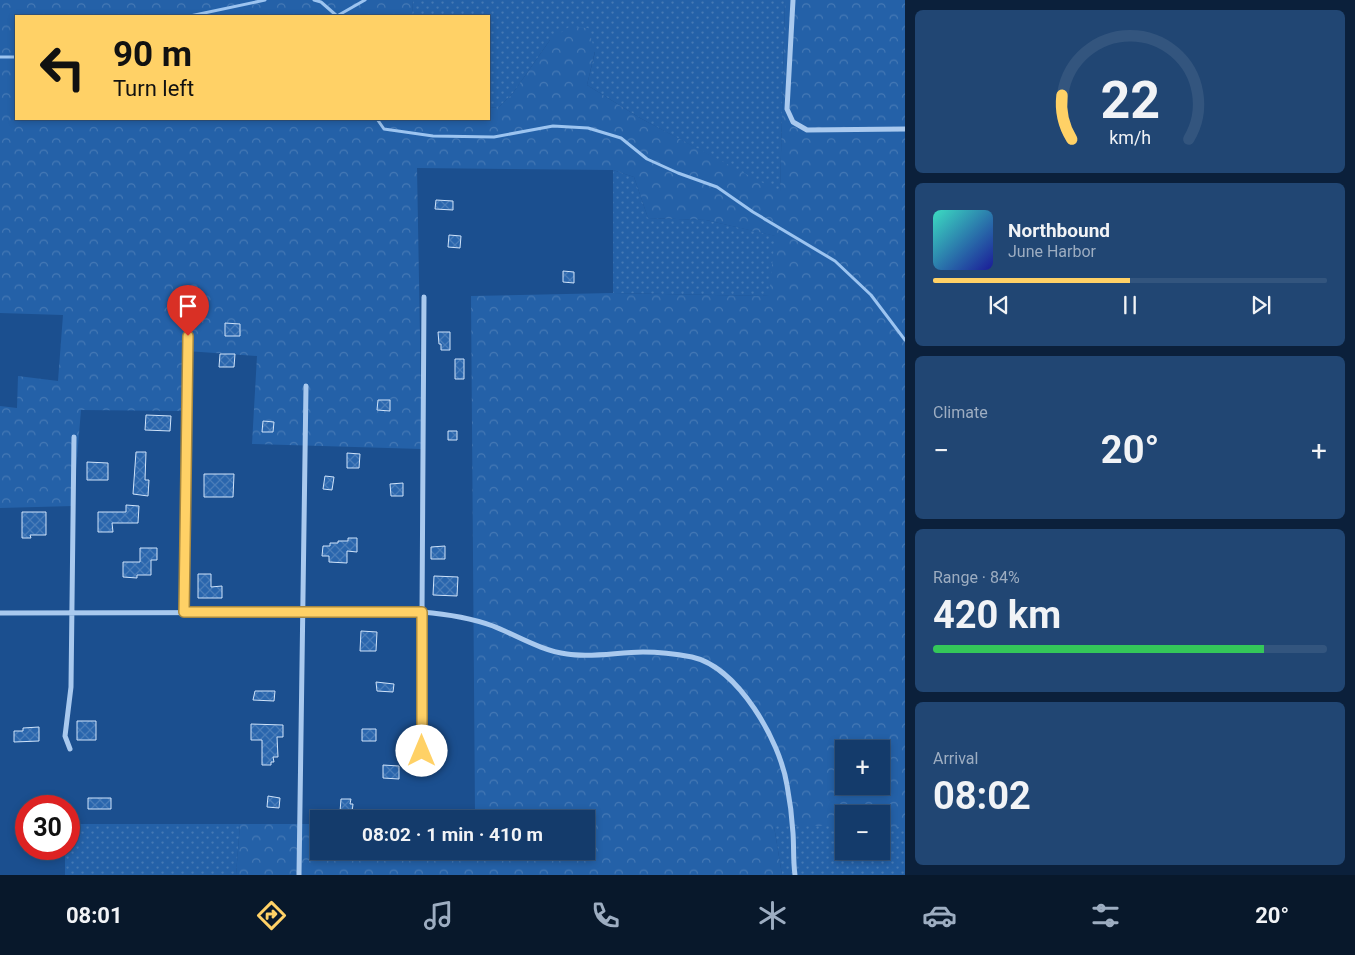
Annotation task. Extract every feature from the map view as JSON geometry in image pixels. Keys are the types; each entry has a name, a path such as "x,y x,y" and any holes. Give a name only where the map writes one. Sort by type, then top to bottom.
{"street":[{"path":"792,0 787,109 793,122 807,130 905,129"},
{"path":"184,612 189,296"},
{"path":"421,771 424,297"},
{"path":"299,875 306,386"},
{"path":"70,749 65,736 71,687 74,437"},
{"path":"0,613 422,612 453,615 491,626 566,654 644,652 692,657 713,665 729,677 756,710 780,757 788,792 793,833 795,875"}],"green space":[{"path":"0,0 413,0 412,15 15,15 15,120 490,120 490,107 498,108 513,93 550,40 569,27 588,28 595,51 587,85 640,118 780,192 785,0 905,0 905,827 890,827 890,805 835,805 835,826 774,826 782,875 236,875 240,824 310,824 310,860 595,860 595,810 475,810 471,296 613,293 769,296 775,236 706,220 648,218 634,177 613,170 417,168 422,449 252,444 257,356 187,351 182,411 81,410 73,506 0,508 0,406 17,408 18,376 58,381 63,315 0,313"},
{"path":"413,0 785,0 780,193 640,118 587,85 595,52 550,40 513,93 498,108 490,107 490,15 412,15"},
{"path":"613,170 634,177 648,218 706,220 776,236 770,296 613,293"},
{"path":"80,824 240,824 236,875 65,875 65,860 80,860"},
{"path":"774,826 835,826 835,860 890,860 890,827 905,827 905,875 782,875"}],"building":[{"path":"436,200 453,201 453,210 435,209"},
{"path":"449,235 461,236 460,248 448,247"},
{"path":"563,271 574,272 574,283 563,282"},
{"path":"225,323 240,324 240,336 225,336"},
{"path":"438,332 450,332 450,350 441,350"},
{"path":"220,354 235,354 234,367 219,367"},
{"path":"455,359 464,359 464,379 455,379"},
{"path":"378,400 390,400 390,411 377,410"},
{"path":"146,415 171,416 170,431 145,430"},
{"path":"263,421 274,422 273,432 262,432"},
{"path":"448,431 457,431 457,440 448,440"},
{"path":"136,452 146,452 145,480 149,480 148,496 133,494"},
{"path":"347,453 360,454 359,468 347,468"},
{"path":"87,462 108,463 108,480 87,480"},
{"path":"204,474 234,474 233,497 204,497"},
{"path":"325,476 334,477 332,490 323,489"},
{"path":"403,483 403,496 391,496 390,484"},
{"path":"126,505 139,506 138,523 112,523 113,532 98,532 98,512 126,512"},
{"path":"22,512 46,512 46,535 30,535 31,538 22,538"},
{"path":"348,538 357,538 357,552 347,551 347,563 329,562 329,556 322,556 323,546 330,546 330,543 338,543 338,541 348,541"},
{"path":"445,546 445,559 431,559 431,547"},
{"path":"140,548 157,548 157,560 151,560 151,575 137,575 137,578 123,577 123,562 140,562"},
{"path":"198,574 211,574 211,587 222,586 222,598 198,598"},
{"path":"434,576 458,577 457,596 433,595"},
{"path":"361,631 377,632 376,651 360,651"},
{"path":"376,682 394,684 393,692 377,691"},
{"path":"255,691 275,691 274,701 253,700"},
{"path":"77,721 96,721 96,740 77,740"},
{"path":"251,724 283,725 283,737 277,737 278,757 273,757 274,762 271,762 271,765 262,765 262,740 251,740"},
{"path":"39,727 39,741 14,742 14,731 23,731 23,728"},
{"path":"362,729 376,729 376,741 362,741"},
{"path":"383,765 399,766 399,779 383,778"},
{"path":"268,796 280,798 279,808 267,807"},
{"path":"88,798 111,798 111,809 88,809"},
{"path":"341,799 351,799 350,804 353,804 352,810 340,810"}],"waterway":[{"path":"195,15 265,0"},
{"path":"314,0 321,2 336,15"},
{"path":"339,15 365,0"},
{"path":"0,57 15,57"},
{"path":"378,120 384,129 433,136 494,137 553,126 588,128 621,138 647,159 717,187 753,212 835,261 871,295 905,340"}],"route":[{"path":"188,336 184,612 422,612 422,751"}]}
